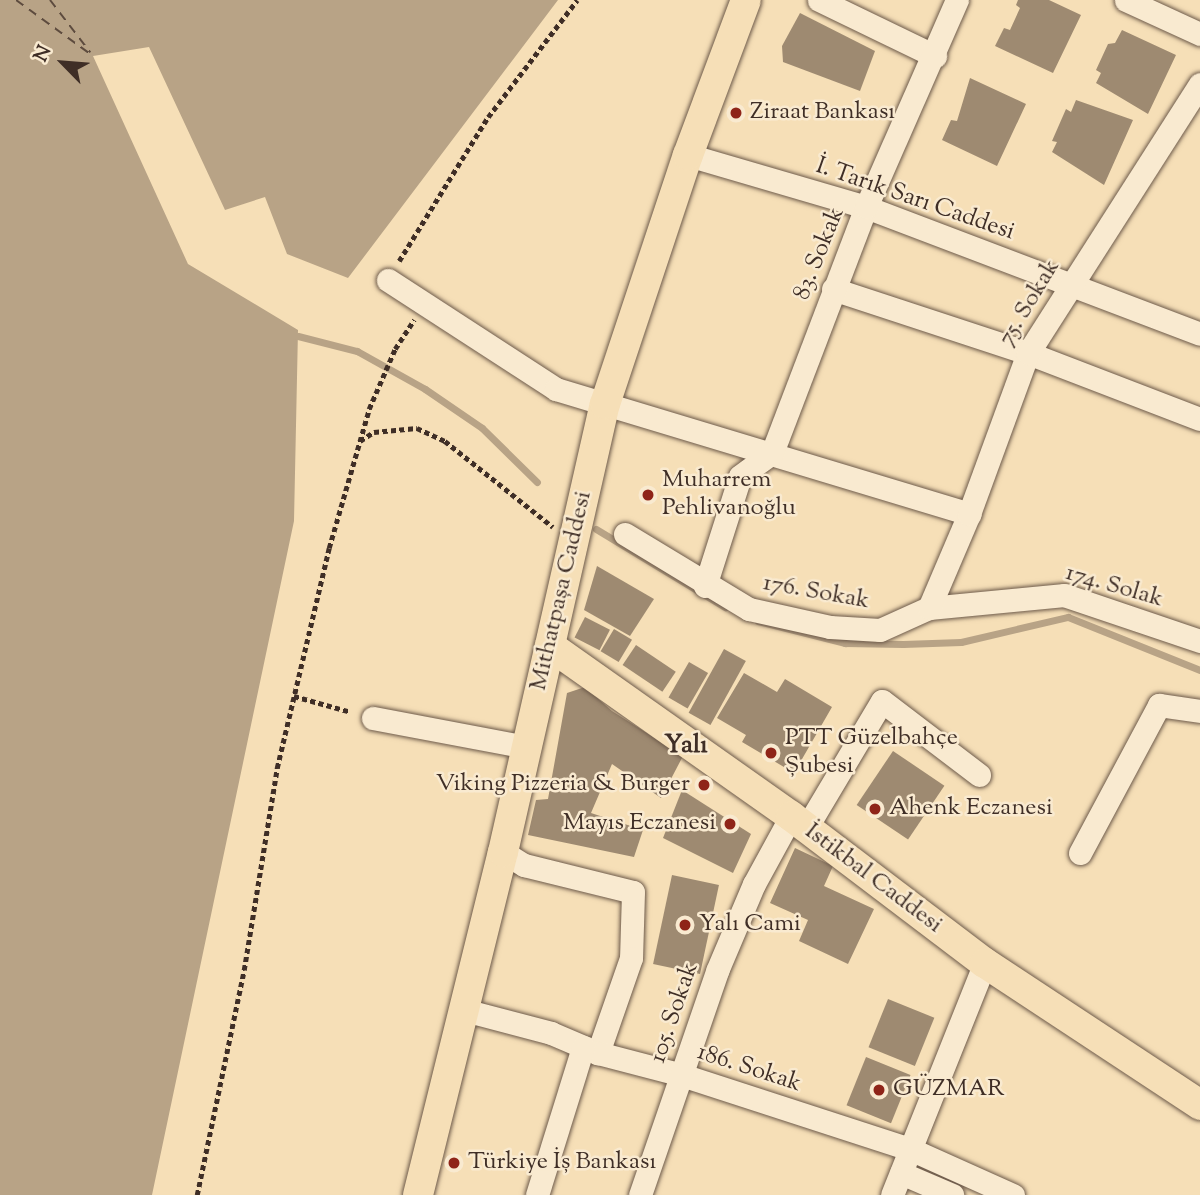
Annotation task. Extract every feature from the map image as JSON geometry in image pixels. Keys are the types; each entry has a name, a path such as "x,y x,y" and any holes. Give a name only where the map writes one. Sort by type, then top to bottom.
{"main road":[{"name":"Mithatpaşa Caddesi","path":"420,1195 503,852 606,404 688,155 746,0"},
{"name":"İstikbal Caddesi","path":"550,646 798,823 985,963 1200,1105"}],"street":[{"path":"819,0 935,55"},
{"name":"83. Sokak","path":"772,453 866,207 957,0"},
{"path":"1126,0 1200,34"},
{"name":"75. Sokak","path":"929,607 969,514 1028,353 1200,84"},
{"name":"İ. Tarık Sarı Caddesi","path":"688,155 866,207 1200,334"},
{"path":"388,280 556,389 969,514"},
{"path":"833,289 1028,353 1200,419"},
{"path":"705,586 740,476 772,453"},
{"name":"176. Sokak","path":"625,534 705,586 749,609 831,627 880,630 929,607"},
{"name":"174. Solak","path":"929,607 1064,595 1200,641"},
{"name":"105. Sokak","path":"640,1195 717,971 754,884 881,701 979,775"},
{"path":"1080,853 1159,705 1200,711"},
{"path":"373,718 527,747"},
{"path":"503,852 524,865 633,892 631,958 590,1050 537,1195"},
{"path":"892,1195 985,963"},
{"name":"186. Sokak","path":"464,1010 551,1033 590,1050 682,1075 910,1149 1013,1195"},
{"path":"901,1172 952,1195"}],"path":[{"path":"388,280 423,215 488,117 577,0"},
{"path":"197,1195 294,696 359,442 377,387 395,349 425,304"},
{"path":"359,442 373,432 393,428 418,428 444,441 572,543"},
{"path":"294,696 373,718"}],"shaded area":[{"path":"0,0 558,0 348,278 287,254 265,197 225,210 149,47 93,56 188,264 298,330 294,521 152,1195 0,1195"}],"building":[{"path":"1018,0 1049,0 1081,15 1053,73 995,46 1004,28 1010,30 1020,8 1016,5"},
{"path":"800,13 875,51 860,91 783,62 782,46"},
{"path":"1122,30 1176,55 1148,114 1096,83 1101,73 1096,70 1108,44 1115,43"},
{"path":"970,78 1026,104 997,166 942,140 951,120 957,121"},
{"path":"1076,100 1133,120 1104,185 1052,152 1057,142 1052,141 1066,109 1071,112"},
{"path":"597,566 654,599 630,636 584,610"},
{"path":"585,617 610,630 600,650 575,637"},
{"path":"614,629 632,640 619,662 601,651"},
{"path":"636,645 676,672 662,692 623,665"},
{"path":"724,649 746,661 710,725 689,713"},
{"path":"689,662 708,673 688,709 668,698"},
{"path":"744,673 777,692 785,679 832,707 794,773 742,742 746,735 717,718"},
{"path":"585,687 612,711 683,756 661,798 612,764 591,813 643,830 634,857 528,835 536,800 548,799 567,693"},
{"path":"893,751 944,786 908,840 857,805"},
{"path":"682,790 751,834 733,873 663,838"},
{"path":"795,848 833,866 824,886 874,909 848,964 799,941 808,920 770,903"},
{"name":"Yalı Cami","path":"672,875 719,885 700,974 653,964"},
{"path":"888,999 934,1018 915,1066 869,1047"},
{"name":"GÜZMAR","path":"866,1057 911,1075 891,1123 847,1105"}],"waterway":[{"path":"298,336 357,351 425,389 482,428 537,482"},
{"path":"596,529 725,607"},
{"path":"758,621 845,643 903,644 961,642 1068,617 1200,670"}],"ferry route":[{"path":"16,0 93,56"},
{"path":"50,0 90,52"}],"place":[{"name":"Ziraat Bankası","path":"736,113"},
{"name":"Muharrem Pehlivanoğlu","path":"648,495"},
{"name":"PTT Güzelbahçe Şubesi","path":"771,753"},
{"name":"Viking Pizzeria & Burger","path":"704,785"},
{"name":"Ahenk Eczanesi","path":"875,809"},
{"name":"Mayıs Eczanesi","path":"730,824"},
{"name":"Yalı Cami","path":"685,925"},
{"name":"GÜZMAR","path":"879,1090"},
{"name":"Türkiye İş Bankası","path":"454,1163"}],"district":[{"name":"Yalı","path":"686,746"}]}
